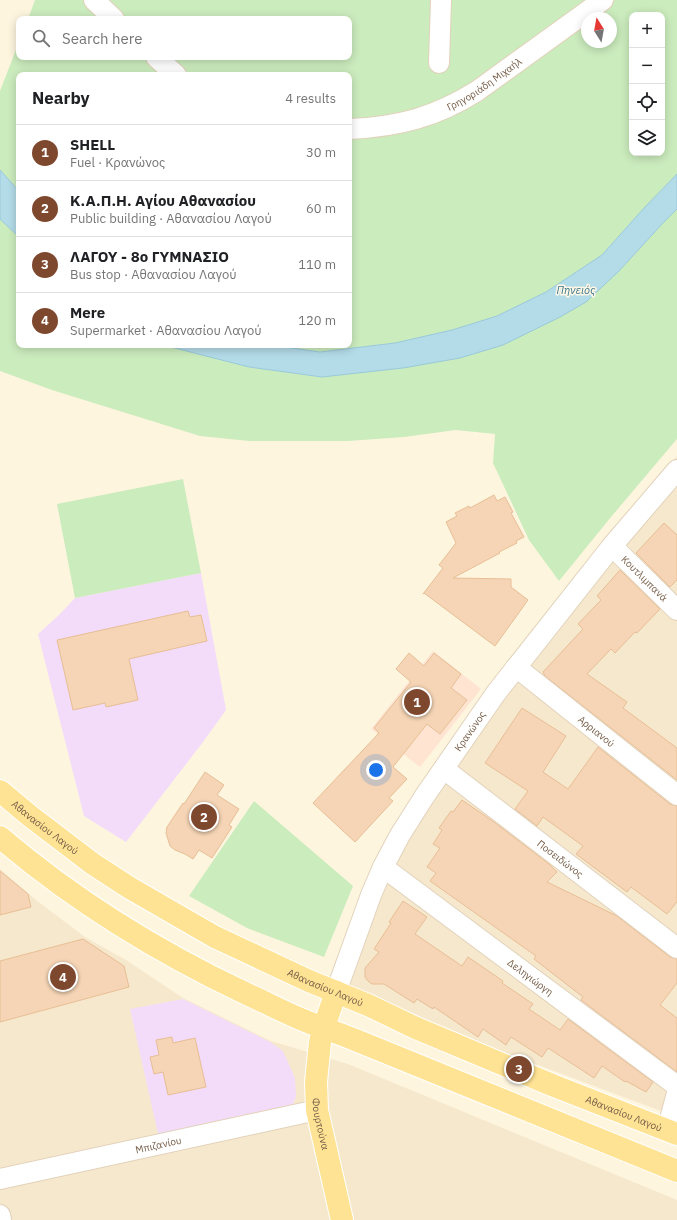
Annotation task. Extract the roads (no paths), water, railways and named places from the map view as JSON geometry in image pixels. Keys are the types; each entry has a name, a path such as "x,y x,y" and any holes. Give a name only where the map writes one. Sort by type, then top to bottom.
{"main road":[{"name":"Αθανασίου Λαγού","path":"0,791 77,853 130,888 215,937 296,975 368,1005 416,1028 672,1132"},
{"path":"0,837 40,870 92,908 164,952 225,984 294,1016 677,1171"},
{"name":"Κρανώνος","path":"324,1027 336,992"},
{"name":"Φουρτούνα","path":"324,1027 320,1042 316,1082 317,1110 342,1220"}],"street":[{"path":"94,0 111,16"},
{"path":"440,63 441,0"},
{"name":"Γρηγοριάδη Μιχαήλ","path":"352,129 375,128 429,116 459,103 477,92 603,0"},
{"path":"159,60 173,72"},
{"name":"Κρανώνος","path":"336,992 366,908 383,868 400,835 496,693 612,546 671,489 677,470"},
{"name":"Κουτλιμπανά","path":"612,546 677,610"},
{"name":"Αρριανού","path":"516,667 677,795"},
{"name":"Ποσειδώνος","path":"444,769 677,948"},
{"name":"Δεληγιώργη","path":"383,868 677,1086"},
{"path":"672,1132 677,1093"},
{"name":"Μπιζανίου","path":"0,1179 317,1110"},
{"path":"0,1215 1,1220"}],"water":[{"path":"0,170 16,188 16,234 0,219"},
{"name":"Πηνειός","path":"677,174 677,209 619,271 586,302 560,317 503,345 460,358 403,368 322,377 249,367 175,348 292,348 320,352 395,343 452,330 497,316 546,292 602,255"}],"place":[{"name":"SHELL","path":"417,702"},
{"name":"Κ.Α.Π.Η. Αγίου Αθανασίου","path":"204,817"},
{"name":"Mere","path":"63,977"},
{"name":"ΛΑΓΟΥ - 8ο ΓΥΜΝΑΣΙΟ","path":"519,1069"}]}
